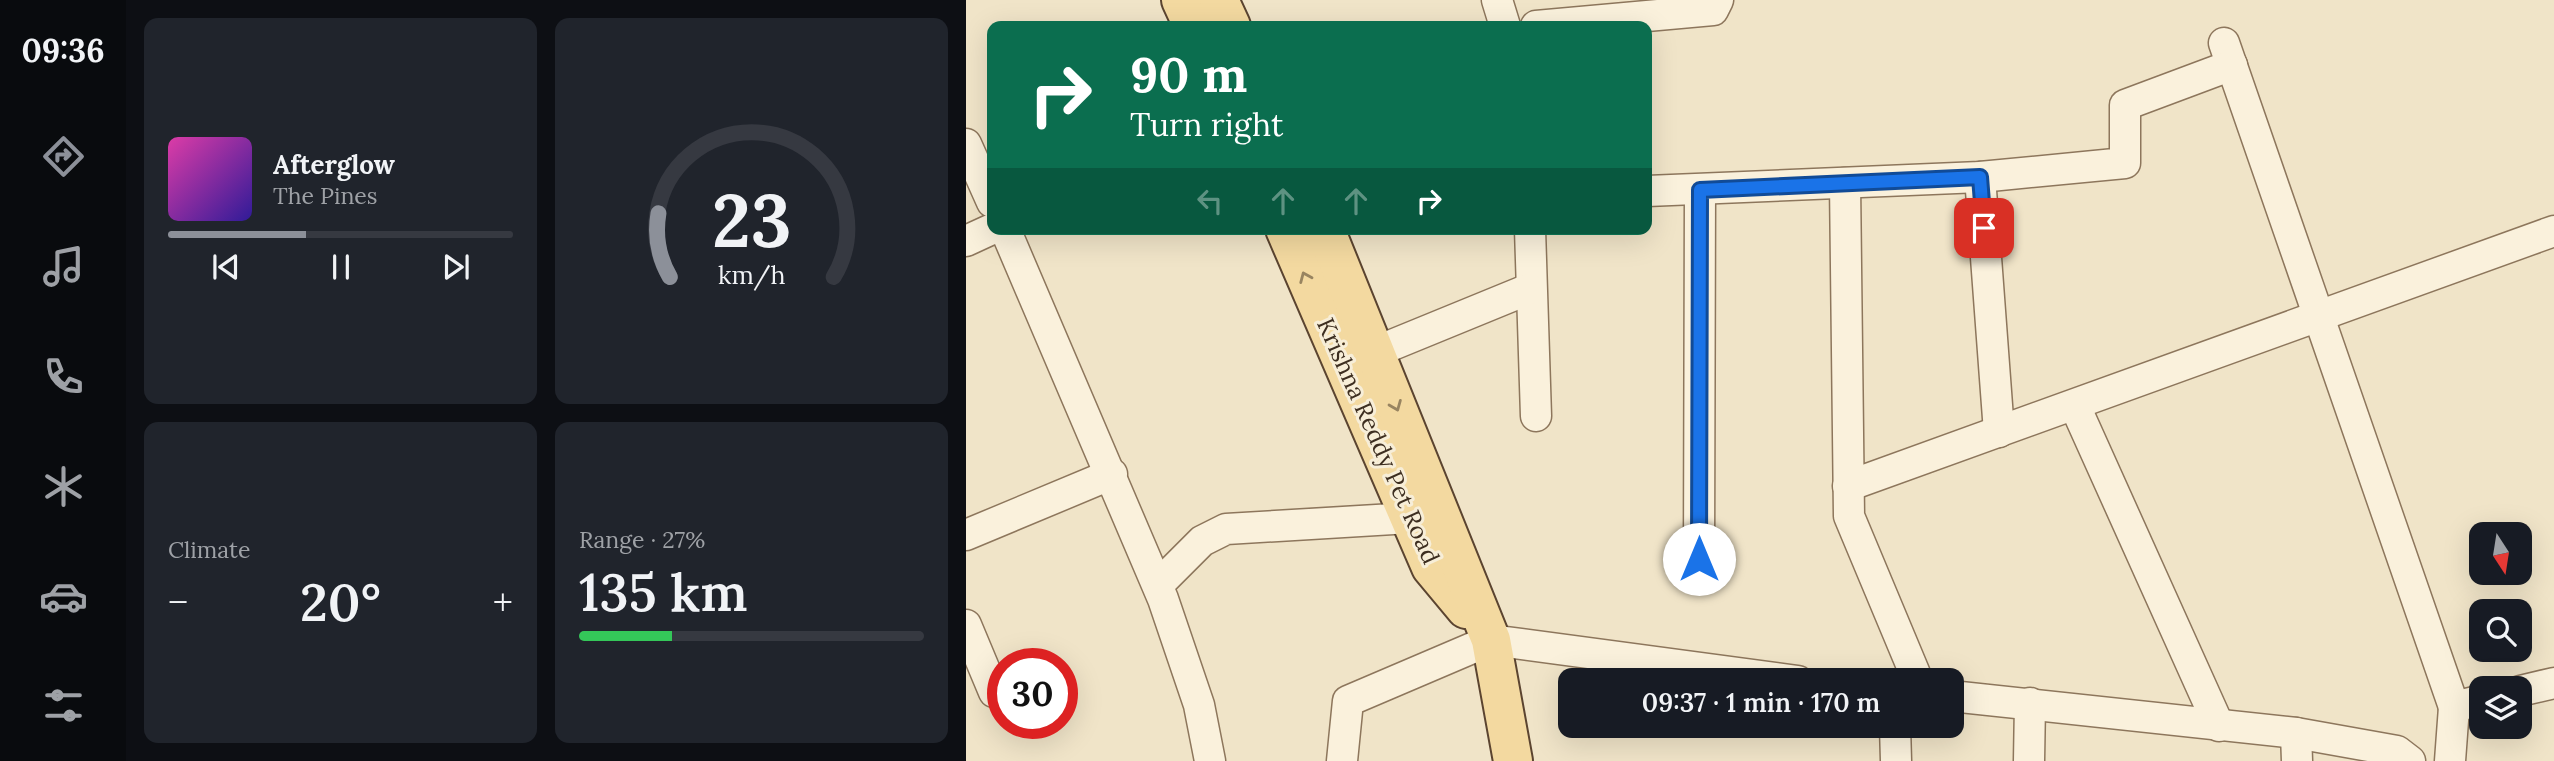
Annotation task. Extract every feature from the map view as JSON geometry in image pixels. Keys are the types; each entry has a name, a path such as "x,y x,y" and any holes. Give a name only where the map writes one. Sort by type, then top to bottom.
{"main road":[{"path":"1181,0 1191,21"},
{"path":"1219,0 1229,21"},
{"name":"Krishna Reddy Pet Road","path":"1288,235 1431,566 1491,640"},
{"name":"Krishna Reddy Pet Road","path":"1327,235 1491,640 1513,761"}],"street":[{"path":"1497,0 1503,21"},
{"path":"1591,21 1713,10 1718,0"},
{"path":"1652,191 1980,177 2126,163 2125,105 2228,54 2319,317 2468,703 2450,761"},
{"path":"966,144 987,191"},
{"path":"1980,177 1999,432"},
{"path":"1845,183 1849,516 1913,668"},
{"path":"1699,559 1700,190"},
{"path":"966,241 987,231"},
{"path":"1848,486 2554,231"},
{"path":"1008,235 1158,586 1184,654 1199,705 1210,761"},
{"path":"1530,235 1536,416"},
{"path":"1374,352 1530,289"},
{"path":"2075,406 2219,726"},
{"path":"966,535 1112,474"},
{"path":"1158,586 1202,541 1226,530 1410,518"},
{"path":"966,625 987,675"},
{"path":"1342,761 1348,701 1491,640 1701,668"},
{"path":"2532,688 2554,683"},
{"path":"1964,697 2219,726 2297,747 2397,751 2410,761"},
{"path":"2029,761 2030,703"},
{"path":"1895,738 1896,761"}],"route":[{"path":"1699,559 1700,190 1980,177 1984,228"}]}
